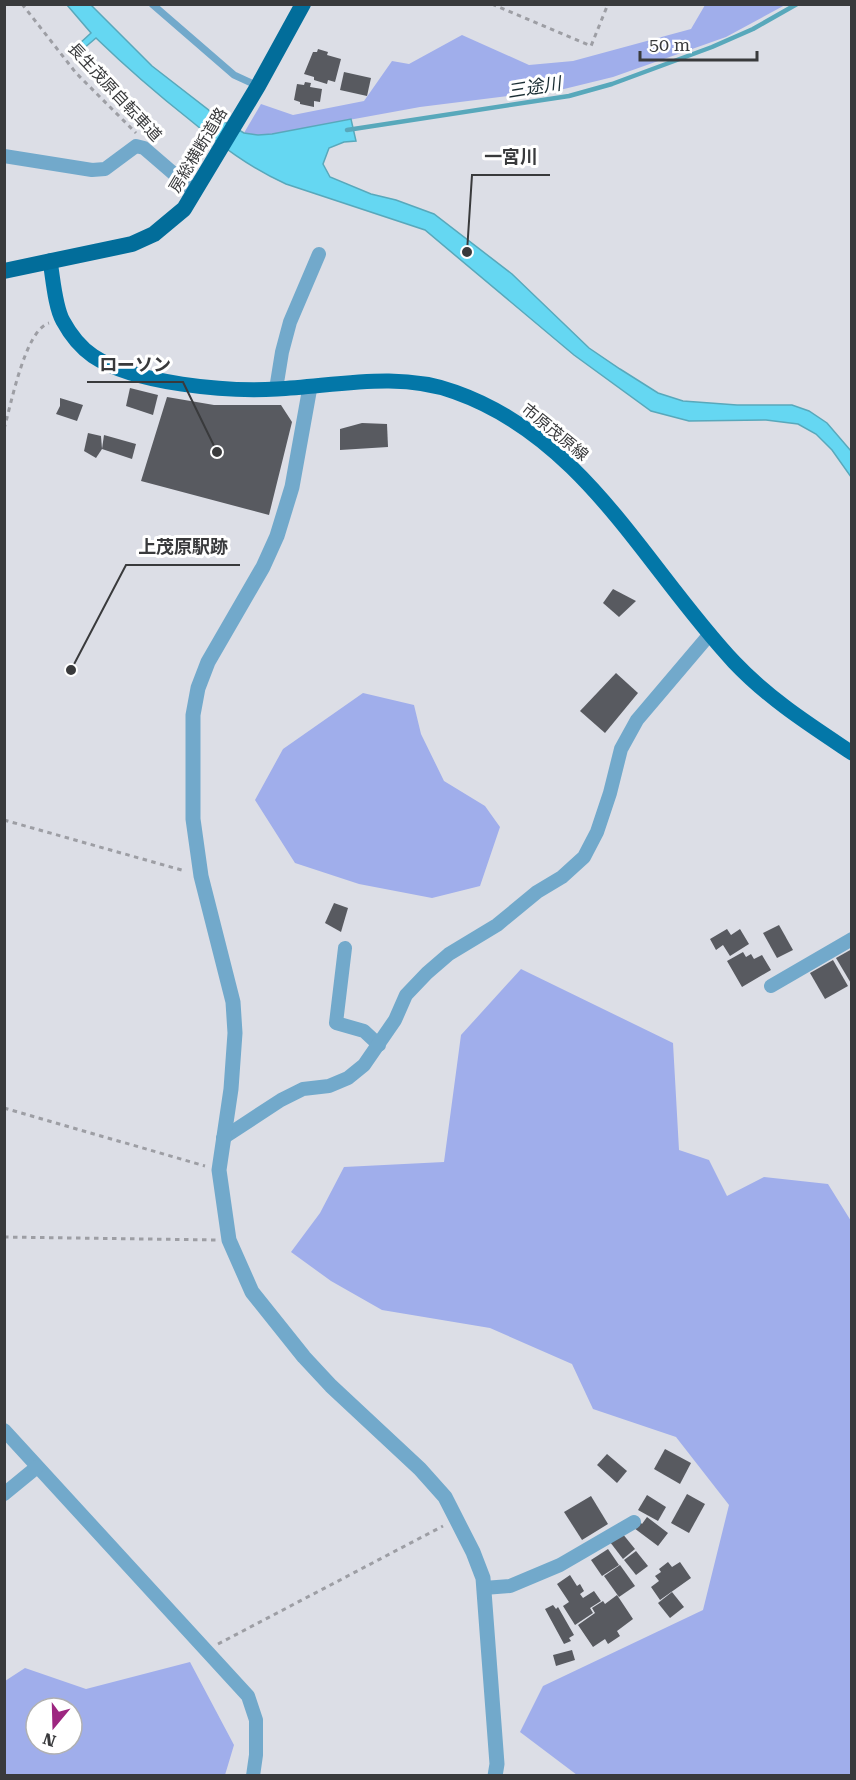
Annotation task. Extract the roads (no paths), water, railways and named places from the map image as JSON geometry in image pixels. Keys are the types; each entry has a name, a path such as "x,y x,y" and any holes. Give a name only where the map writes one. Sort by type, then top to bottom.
{"highway":[{"name":"房総横断道路","path":"4,271 132,244 154,234 184,209 258,86 303,4"}],"main road":[{"name":"市原茂原線","path":"50,261 61,319 74,339 92,355 112,366 144,376 244,390 390,380 423,383 479,400 526,427 583,477 733,661 762,690 801,720 852,753"}],"street":[{"path":"4,156 92,170 105,169 136,146 144,148 195,192"},
{"path":"276,389 290,322 319,254"},
{"path":"310,387 292,487 277,536 263,567 208,662 198,688 193,715 194,819 201,876 233,1002 235,1033 232,1078 219,1170 229,1240 252,1292 303,1357 420,1469 445,1497 473,1552 483,1578 484,1588 497,1764 495,1776"},
{"path":"222,1138 273,1105 303,1089 329,1086 348,1078 364,1065 395,1020 406,995 427,973 449,954 497,925 584,857 597,832 621,749 638,720 710,634"},
{"path":"771,987 852,939"},
{"path":"345,948 336,1023 364,1031 379,1045"},
{"path":"4,1430 248,1696 256,1720 256,1755 253,1776"},
{"path":"4,1494 36,1467"},
{"path":"484,1588 510,1586 560,1565 634,1522"}],"lane":[{"path":"152,4 234,75 258,86"}],"waterway":[{"name":"三途川","path":"347,130 569,96 612,84 712,47 753,29 797,4"}],"place":[{"name":"一宮川","path":"467,252"},
{"name":"ローソン","path":"217,452"},
{"name":"上茂原駅跡","path":"71,670"}]}
